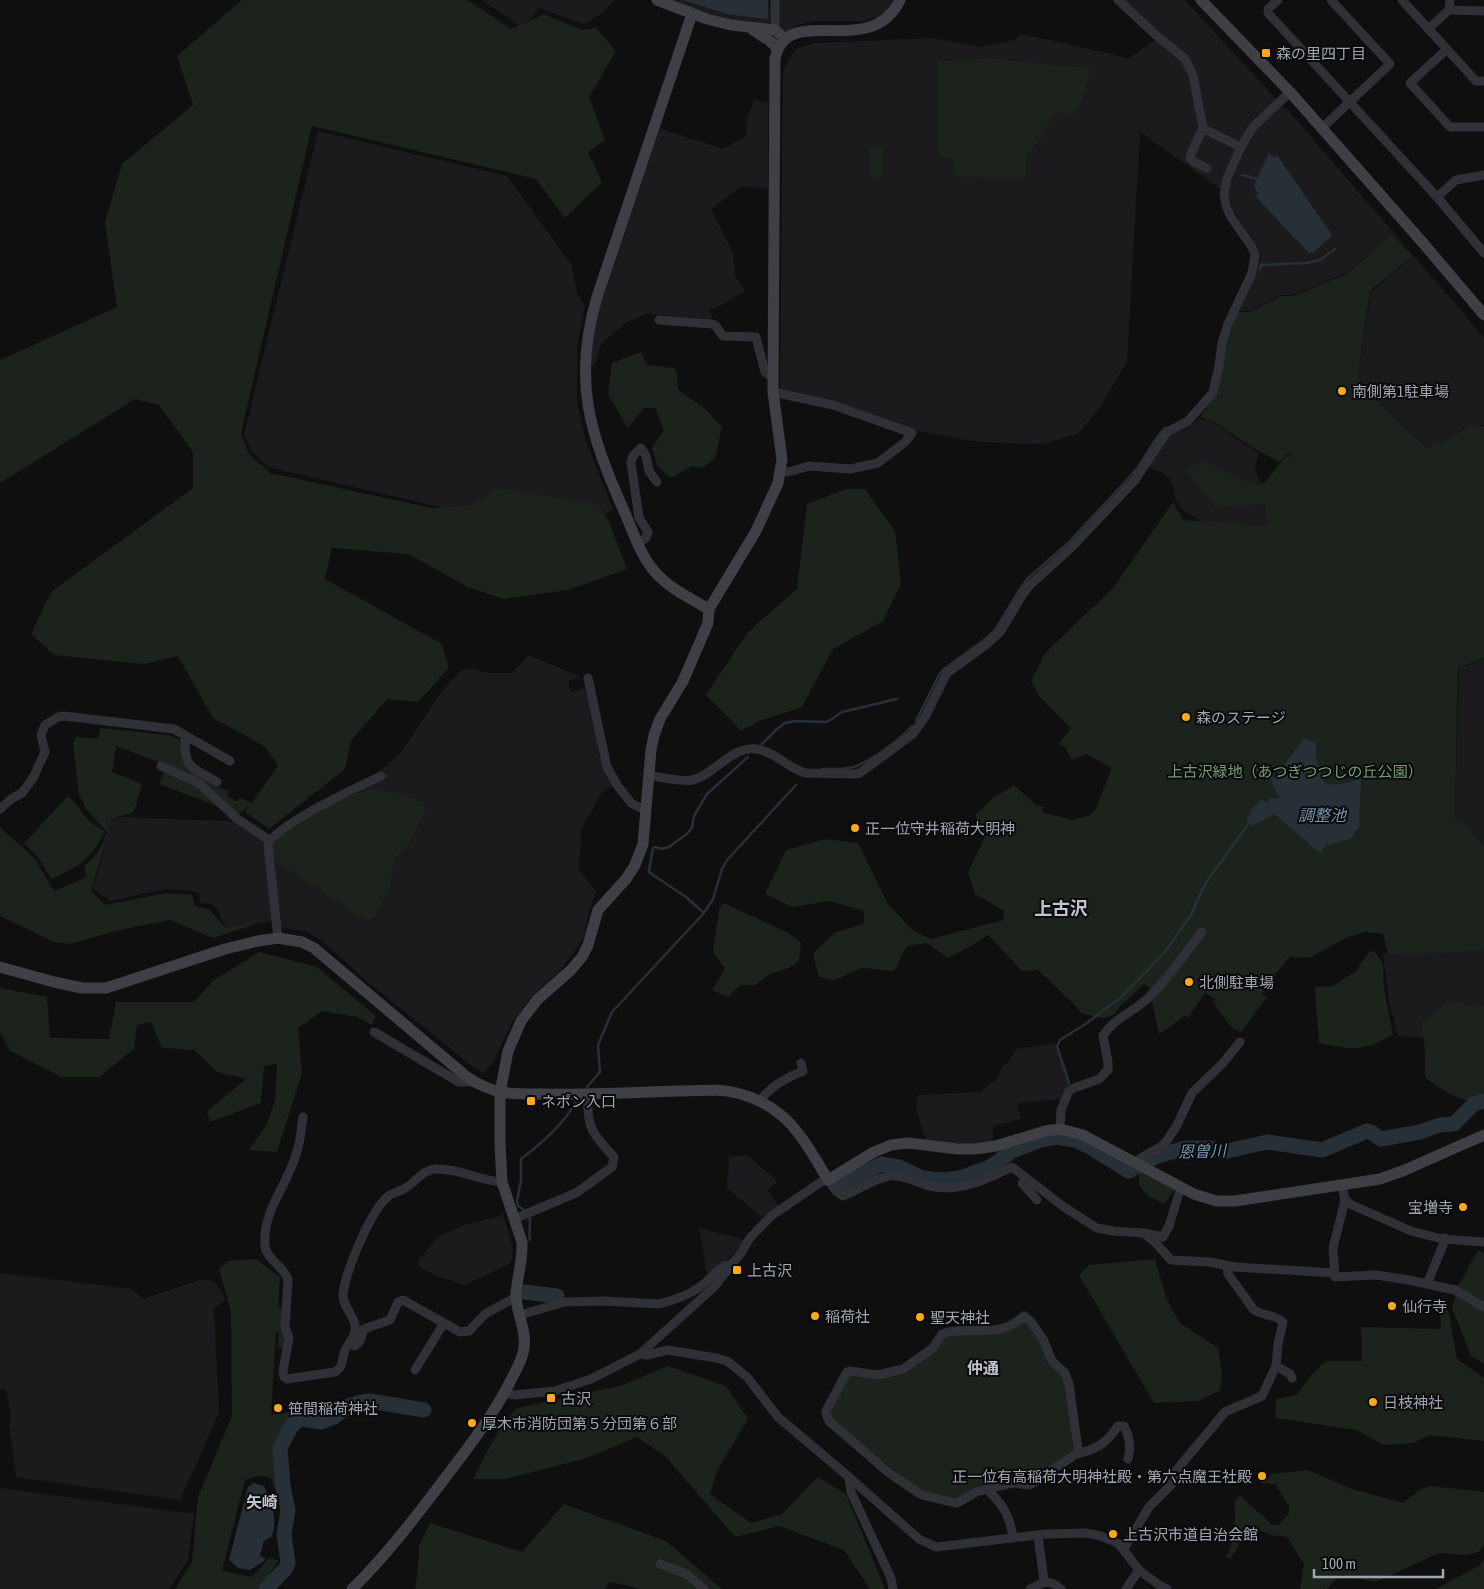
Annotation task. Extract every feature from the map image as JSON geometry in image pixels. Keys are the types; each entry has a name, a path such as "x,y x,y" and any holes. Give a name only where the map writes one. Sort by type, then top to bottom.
{"street":[{"path":"657,0 692,14 731,26 779,34 801,30 866,29 878,24 887,17 900,0"},
{"path":"352,1589 364,1578 417,1514 486,1424 504,1393 524,1349 525,1337 516,1297 522,1252 524,1215 502,1182 500,1093 508,1051 521,1022 538,1000 571,970 582,957 588,945 598,910 626,879 635,865 643,844 651,750 660,718 683,681 708,623 708,609 756,531 778,483 782,459 773,392 775,59 779,34 775,0"},
{"path":"1118,0 1185,59 1193,75 1203,128 1190,158 1207,168"},
{"path":"1200,0 1290,92 1482,309"},
{"path":"1278,0 1268,9 1268,13 1437,197 1484,252"},
{"path":"1322,128 1390,64 1330,0"},
{"path":"1402,0 1476,81 1484,81"},
{"path":"1428,29 1449,5 1484,10"},
{"path":"692,14 589,324 585,379 592,429 609,478 647,562 673,589 708,609"},
{"path":"749,28 770,40 776,48"},
{"path":"1446,50 1410,83 1450,127 1484,127"},
{"path":"649,775 691,780 703,776 744,750 757,749 806,774 854,774 872,765 913,734 925,717 947,673 987,644 1001,631 1030,585 1072,546 1135,480 1167,432 1188,422 1213,392 1226,330 1252,273 1255,255 1252,246 1226,206 1225,184 1241,147 1253,127 1290,92"},
{"path":"1203,128 1241,147"},
{"path":"1437,197 1456,180 1484,174"},
{"path":"658,320 712,324 715,325 723,336 756,337 765,372 773,377"},
{"path":"773,392 833,404 912,433 905,442 878,463 850,469 809,466 788,472 780,471"},
{"path":"638,543 646,538 648,532 639,518 631,462 632,456 641,448 646,456 649,471 657,482"},
{"path":"588,678 607,767 617,785 631,803 645,810"},
{"path":"0,809 11,799 22,793 33,778 45,752 41,735 45,725 58,717 64,716 168,727 230,761"},
{"path":"185,735 184,753 189,765 217,782"},
{"path":"161,766 199,783 225,811 269,840"},
{"path":"278,938 269,840 287,826 332,799 381,776"},
{"path":"1060,1129 1062,1110 1069,1092 1074,1088 1099,1079 1108,1070 1103,1036 1107,1029 1146,1000 1202,932"},
{"path":"0,967 82,988 106,988 225,949 258,941 278,938 302,942 314,948 478,1085 500,1093 588,1094 709,1089 739,1093 760,1101 782,1116 805,1143 836,1191 843,1196 879,1179 890,1176 901,1177 943,1189 956,1188 998,1174 1012,1167 1064,1207 1097,1228 1143,1233 1163,1238 1169,1226 1181,1187"},
{"path":"374,1032 459,1082 474,1082"},
{"path":"1138,1164 1166,1142 1176,1127 1192,1093 1223,1063 1240,1042"},
{"path":"760,1101 767,1092 794,1074 803,1072 801,1063"},
{"path":"524,1215 576,1193 612,1167 614,1157 600,1142 589,1124 588,1094"},
{"path":"301,1122 297,1152 273,1202 266,1236 266,1251 287,1274 288,1280 285,1327 289,1338 283,1370 284,1377 287,1379 335,1372 343,1364 345,1351 355,1332 355,1325 343,1295 352,1263 377,1208 390,1195 406,1188 423,1173 433,1169 460,1172 491,1182 502,1182"},
{"path":"504,1393 514,1395 555,1391 591,1379 640,1354 714,1288 750,1238 771,1216 821,1182 828,1180 874,1152 891,1145 908,1144 975,1149 996,1146 1045,1131 1060,1129 1083,1135 1194,1194 1216,1201 1234,1201 1380,1179 1484,1136"},
{"path":"1022,1183 1037,1200"},
{"path":"1342,1186 1345,1200 1333,1248 1335,1277 1376,1275 1427,1284 1455,1290 1484,1307"},
{"path":"1345,1200 1352,1205 1411,1231 1444,1238 1484,1242"},
{"path":"1143,1233 1155,1242 1171,1260 1209,1262 1227,1266 1335,1273"},
{"path":"1427,1284 1443,1246 1444,1238"},
{"path":"520,1315 565,1302 604,1301 659,1304 688,1294 706,1282 721,1267 732,1264"},
{"path":"1124,1549 1149,1507 1172,1484 1174,1472 1225,1412 1262,1396 1276,1366 1283,1322 1274,1316 1262,1314 1254,1310 1228,1274 1227,1266"},
{"path":"350,1344 355,1346 360,1341 364,1329 390,1320 398,1302 403,1300 460,1332 469,1331 485,1314 516,1297"},
{"path":"1076,1454 1078,1449 1069,1384 1065,1373 1052,1361 1044,1339 1024,1313 1007,1327 942,1334 933,1348 903,1369 878,1375 847,1372 826,1411 829,1421 834,1426 888,1472 922,1495 940,1500 957,1502 976,1492 987,1489 1014,1483 1030,1485 1076,1454 1093,1450 1109,1440 1118,1426 1124,1426 1128,1435 1131,1449 1128,1460"},
{"path":"415,1370 444,1323"},
{"path":"640,1354 647,1355 668,1350 727,1361 747,1377 778,1417 919,1539 928,1544 936,1547 1045,1534 1086,1533 1107,1538 1119,1544 1139,1570 1167,1589"},
{"path":"1276,1366 1290,1374 1292,1378"},
{"path":"849,1477 851,1492 891,1578 894,1589"},
{"path":"987,1489 1008,1514 1014,1538"},
{"path":"1038,1536 1044,1581"},
{"path":"660,1564 687,1574 704,1589"},
{"path":"1126,1589 1139,1570"},
{"path":"1030,1589 1044,1581 1054,1583 1061,1589"}],"shaded area":[{"path":"482,0 617,0 611,3 604,12 584,24 539,8 523,28"},
{"path":"674,0 769,0 770,22 766,25 731,20 692,8"},
{"path":"779,0 893,0 887,10 877,17 864,21 812,21 798,25 783,34 779,31"},
{"path":"1123,0 1185,0 1276,99 1277,106 1286,108 1412,254 1393,234 1348,272 1293,295 1281,295 1249,311 1238,311 1257,272 1260,257 1255,243 1234,212 1227,194 1140,132 1127,361 1100,408 1078,434 1042,444 978,442 917,431 836,401 780,390 783,71 789,59 798,48 815,43 933,38 979,47 1015,40 1021,34 1128,59 1162,35"},
{"path":"754,100 768,103 768,189 742,186 711,209 733,253 735,276 744,288 744,291 709,310 713,319 645,314 626,323 601,344 595,365 589,365 594,323 659,128 723,149 746,136 747,119"},
{"path":"318,131 507,176 571,264 578,296 585,305 577,348 577,403 586,442 613,510 597,518 479,516 268,467 252,451 244,435"},
{"path":"1414,256 1484,338 1484,425 1468,425 1442,443 1435,442 1428,448 1363,386 1358,376 1371,292"},
{"path":"1199,419 1209,420 1259,454 1255,467 1260,481 1266,488 1284,495 1262,545 1219,530 1185,512 1176,501 1170,479 1163,473 1148,467 1165,438 1180,429 1188,427"},
{"path":"529,655 581,677 568,681 571,692 585,688 613,785 602,792 580,829 579,869 596,892 589,911 584,937 559,972 538,990 512,1022 493,1063 483,1073 368,982 321,940 304,931 285,928 270,921 228,930 218,910 211,904 200,902 199,894 194,891 165,889 111,901 93,889 112,821 122,817 227,821 254,826 264,833 270,834 383,769 401,752 439,695 461,670 470,668 488,673 512,673"},
{"path":"1484,659 1484,845 1463,820 1455,820 1459,668"},
{"path":"1484,945 1484,1008 1437,1036 1423,1038 1398,1036 1389,1001 1383,954"},
{"path":"1055,1043 1070,1086 1061,1099 1017,1103 1021,1119 993,1126 993,1142 975,1145 926,1141 916,1108 917,1095 982,1092 983,1089 997,1079 1002,1067 1009,1061 1016,1049"},
{"path":"747,1155 778,1182 767,1190 779,1206 762,1217 727,1188 729,1157"},
{"path":"502,1214 513,1249 509,1264 465,1285 418,1267 419,1259 438,1237 466,1224 498,1217"},
{"path":"699,1228 745,1240 708,1278"},
{"path":"0,1273 132,1289 143,1299 203,1279 215,1282 226,1300 214,1308 219,1413 180,1500 16,1477 9,1425 11,1416 6,1389 0,1390"},
{"path":"0,1488 194,1514 188,1560 169,1589 0,1589"}],"green space":[{"path":"242,0 465,0 511,29 544,14 582,30 596,28 616,51 589,97 605,140 588,152 602,182 565,218 536,179 312,126 241,433 249,454 270,473 432,508 471,506 497,488 598,504 609,522 627,569 568,590 503,599 468,587 408,554 332,548 325,579 442,644 449,668 418,702 387,699 351,741 345,769 269,829 245,812 249,806 238,814 159,784 167,765 116,746 112,772 142,784 134,812 112,820 91,891 105,905 167,893 192,895 195,906 210,910 225,927 253,923 253,925 213,938 170,920 114,931 71,944 54,942 0,916 0,827 35,859 54,891 87,877 84,866 98,851 107,832 87,810 79,795 73,743 76,737 98,739 100,728 168,735 182,741 188,766 219,787 229,791 227,796 236,801 241,798 252,803 278,765 264,746 213,718 178,656 144,664 54,655 31,634 51,592 193,488 193,452 159,405 135,399 0,483 0,360 117,307 105,222 122,164 193,105 177,56"},
{"path":"986,58 1087,68 1090,71 1080,107 1072,114 1057,113 1052,116 1041,138 1026,157 1025,178 957,177 957,171 954,171 954,163 951,158 941,157 938,150 939,61"},
{"path":"869,148 883,148 883,178 869,178"},
{"name":"上古沢緑地（あつぎつつじの丘公園）","path":"1392,234 1413,256 1370,291 1358,376 1363,387 1428,449 1435,442 1442,443 1469,425 1484,426 1484,658 1458,668 1455,820 1463,820 1484,846 1484,951 1388,955 1383,934 1366,932 1348,937 1311,957 1299,958 1290,956 1264,989 1262,994 1267,997 1241,1032 1232,1028 1213,1002 1215,999 1205,993 1188,1018 1184,1016 1159,1034 1149,987 1144,984 1121,1005 1114,1015 1104,1018 1082,1014 1038,970 1022,971 988,935 948,958 927,943 907,946 894,971 862,968 835,980 819,977 813,953 836,932 864,924 864,911 830,901 792,907 765,894 786,850 826,839 858,843 888,904 913,931 931,939 1003,920 1004,911 975,894 968,872 984,839 980,823 975,815 993,798 1014,785 1036,805 1045,807 1042,810 1044,813 1073,820 1088,816 1095,811 1111,770 1110,767 1086,754 1072,760 1065,747 1058,744 1071,729 1039,696 1031,681 1046,652 1113,588 1173,502 1183,520 1267,526 1265,504 1216,508 1186,470 1202,460 1254,485 1265,482 1287,455 1298,458 1287,454 1280,462 1255,449 1214,422 1200,417 1213,399 1225,344 1238,312 1249,312 1281,296 1293,296 1348,273"},
{"path":"641,352 647,365 674,368 677,374 678,390 703,407 722,427 715,458 702,468 692,466 671,478 658,467 652,448 664,430 655,408 644,408 628,428 608,394 612,363"},
{"path":"846,489 865,489 895,531 901,584 883,621 833,649 802,707 759,721 741,731 706,695 747,633 797,589 807,504"},
{"path":"376,788 423,802 426,810 410,842 395,859 390,888 373,919 366,920 273,859 273,845 280,835 336,802"},
{"path":"68,796 89,821 105,832 94,850 79,865 52,879 39,858 24,843"},
{"path":"724,903 786,932 801,942 799,961 788,968 770,974 755,985 740,985 728,997 712,990 725,969 713,952 719,910"},
{"path":"1374,951 1383,963 1384,988 1393,1035 1373,1045 1352,1049 1319,1043 1315,987 1333,986 1356,971 1369,952"},
{"path":"259,952 317,967 376,1016 372,1025 357,1017 322,1011 298,1028 302,1073 277,1152 249,1150 267,1124 275,1101 277,1064 264,1066 261,1103 210,1122 207,1111 246,1079 217,1072 195,1050 162,1048 151,1022 137,1025 134,1049 99,1077 61,1077 11,1051 0,1033 0,988 47,997 50,1038 109,1039 116,1002 194,1002 213,981"},
{"path":"1448,1001 1476,1006 1484,1005 1484,1108 1448,1093 1425,1078 1422,1023"},
{"path":"1140,1170 1175,1189 1164,1204 1148,1195 1141,1188 1139,1183"},
{"path":"1478,1250 1484,1254 1484,1364 1471,1356 1452,1308 1458,1286"},
{"path":"256,1259 280,1277 278,1309 279,1306 284,1309 287,1337 285,1349 277,1347 279,1334 276,1331 271,1415 349,1402 354,1408 285,1433 279,1456 280,1481 277,1496 271,1478 261,1475 245,1480 222,1571 252,1577 269,1558 279,1560 260,1589 175,1589 192,1562 198,1497 232,1416 231,1312 219,1269 228,1261"},
{"path":"1155,1259 1167,1300 1180,1323 1218,1348 1222,1375 1220,1390 1199,1401 1154,1403 1079,1275 1089,1265"},
{"path":"1448,1308 1457,1359 1484,1378 1484,1441 1429,1435 1413,1443 1384,1445 1356,1430 1275,1418 1276,1399 1296,1395 1314,1372 1326,1361 1362,1361 1361,1327 1441,1329 1440,1309"},
{"path":"1026,1320 1039,1338 1052,1367 1063,1375 1068,1396 1073,1449 1072,1454 1028,1481 958,1499 932,1494 917,1488 832,1421 829,1416 830,1409 849,1373 903,1372 946,1335"},
{"path":"668,1366 726,1386 748,1419 717,1471 710,1494 751,1523 782,1514 818,1477 846,1494 885,1589 870,1589 844,1550 779,1526 735,1537 665,1456 637,1437 587,1458 506,1479 473,1479 498,1433 517,1408 623,1385"},
{"path":"1308,1470 1352,1489 1403,1503 1421,1489 1431,1486 1484,1492 1484,1544 1479,1552 1466,1555 1439,1553 1376,1582 1340,1575 1327,1589 1300,1589 1304,1564 1287,1537 1270,1535 1246,1524 1237,1549 1230,1559 1226,1557 1233,1537 1235,1501 1240,1495 1272,1525 1278,1525 1289,1513 1289,1506 1275,1484 1260,1483 1260,1480 1268,1479 1270,1474"},
{"path":"564,1504 666,1541 722,1589 638,1589 609,1582 605,1589 415,1589 419,1546 430,1523 522,1552"},
{"path":"1484,1559 1484,1589 1436,1589 1480,1565"}],"water":[{"path":"683,0 768,0 768,18 727,14"},
{"path":"1269,153 1273,157 1277,155 1332,235 1313,253 1308,252 1255,196 1258,194 1254,185"},
{"name":"調整池","path":"1303,739 1316,743 1316,757 1324,782 1337,785 1361,779 1359,829 1354,831 1353,838 1326,845 1320,853 1275,814 1252,826 1246,820 1251,810 1262,799 1267,803 1271,798 1280,798 1272,783 1273,781 1254,769 1256,767 1275,778"},
{"path":"254,1483 264,1486 273,1510 274,1529 272,1536 264,1541 260,1556 265,1558 264,1561 250,1570 238,1568 229,1560 248,1487"}],"waterway":[{"path":"1242,175 1257,179"},
{"path":"1260,269 1261,265 1307,263 1320,260 1335,249"},
{"path":"916,721 939,675 944,669 995,630 1028,578 1068,543 1127,480 1165,428"},
{"path":"762,744 785,723 796,721 826,722 842,712 897,699"},
{"path":"822,769 846,769 861,764 885,750 912,726"},
{"path":"704,913 686,897 650,873 653,848 662,849 669,847 688,833 692,828 694,816 707,794 748,757"},
{"path":"587,1087 600,1072 598,1045 612,1012 704,913 713,899 722,869 727,860 796,785"},
{"path":"1069,1083 1057,1046 1060,1040 1087,1023 1120,998 1164,953 1191,915 1205,884 1249,823"},
{"path":"530,1240 530,1220 527,1213 518,1206 517,1201 521,1180 521,1159 552,1132 566,1117 577,1100"},
{"name":"恩曽川","path":"842,1185 881,1164 899,1167 922,1178 942,1180 960,1178 990,1167 1012,1151 1038,1141 1057,1137 1075,1140 1090,1147 1129,1171 1157,1156 1186,1148 1211,1148 1223,1152 1267,1142 1322,1150 1367,1131 1381,1139 1420,1132 1440,1125 1454,1124 1474,1104 1484,1101"},
{"name":"恩曽川","path":"524,1292 557,1296"},
{"name":"恩曽川","path":"266,1589 286,1568 288,1563 284,1534 288,1510 283,1486 280,1448 292,1425 301,1419 321,1422 334,1417 348,1406 370,1401 424,1410"}],"place":[{"name":"森の里四丁目","path":"1266,53"},
{"name":"南側第1駐車場","path":"1342,391"},
{"name":"森のステージ","path":"1186,717"},
{"name":"正一位守井稲荷大明神","path":"855,828"},
{"name":"北側駐車場","path":"1189,982"},
{"name":"ネポン入口","path":"531,1101"},
{"name":"宝増寺","path":"1463,1207"},
{"name":"上古沢","path":"737,1270"},
{"name":"仙行寺","path":"1392,1306"},
{"name":"稲荷社","path":"815,1316"},
{"name":"聖天神社","path":"920,1317"},
{"name":"古沢","path":"551,1398"},
{"name":"日枝神社","path":"1373,1402"},
{"name":"笹間稲荷神社","path":"278,1408"},
{"name":"厚木市消防団第５分団第６部","path":"472,1423"},
{"name":"正一位有高稲荷大明神社殿・第六点魔王社殿","path":"1262,1476"},
{"name":"上古沢市道自治会館","path":"1113,1534"}],"district":[{"name":"上古沢","path":"1061,908"},
{"name":"仲通","path":"983,1368"},
{"name":"矢崎","path":"262,1502"}]}
